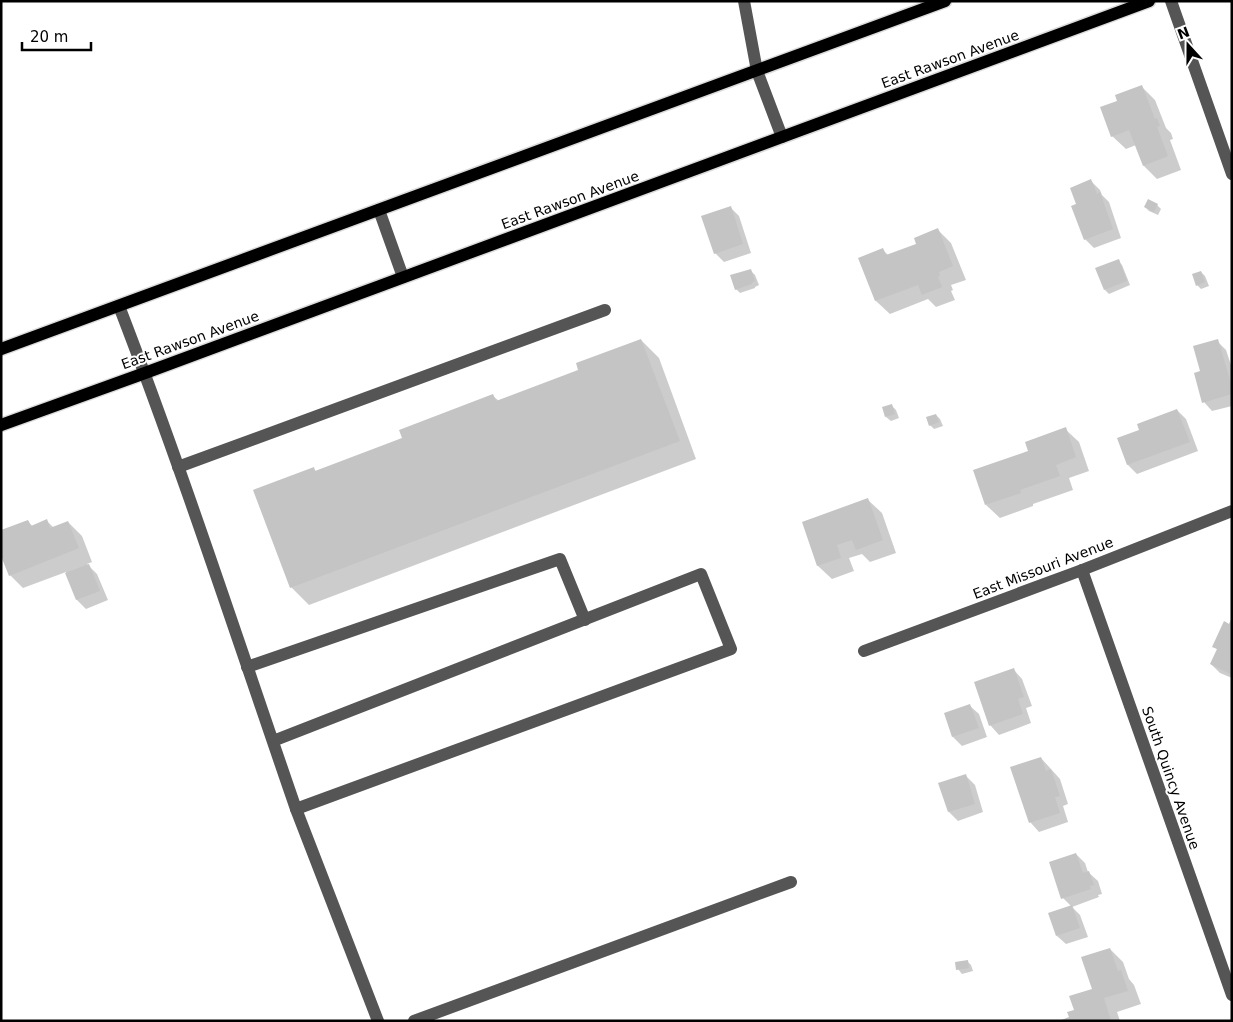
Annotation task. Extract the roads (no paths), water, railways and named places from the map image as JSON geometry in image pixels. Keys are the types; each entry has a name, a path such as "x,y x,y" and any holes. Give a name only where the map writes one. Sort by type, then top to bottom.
{"main road":[{"path":"1,350 945,1"},
{"name":"East Rawson Avenue","path":"1,425 1149,1"}],"street":[{"path":"744,1 756,71 782,137"},
{"path":"1171,1 1232,174"},
{"path":"379,210 403,277"},
{"path":"119,306 145,373 296,809 378,1021"},
{"path":"178,467 605,310"},
{"name":"East Missouri Avenue","path":"864,650 1082,570 1232,511"},
{"path":"247,667 560,559 585,620"},
{"name":"South Quincy Avenue","path":"1082,570 1232,995"},
{"path":"272,742 701,574 731,649 296,809"},
{"path":"414,1021 791,882"}]}
